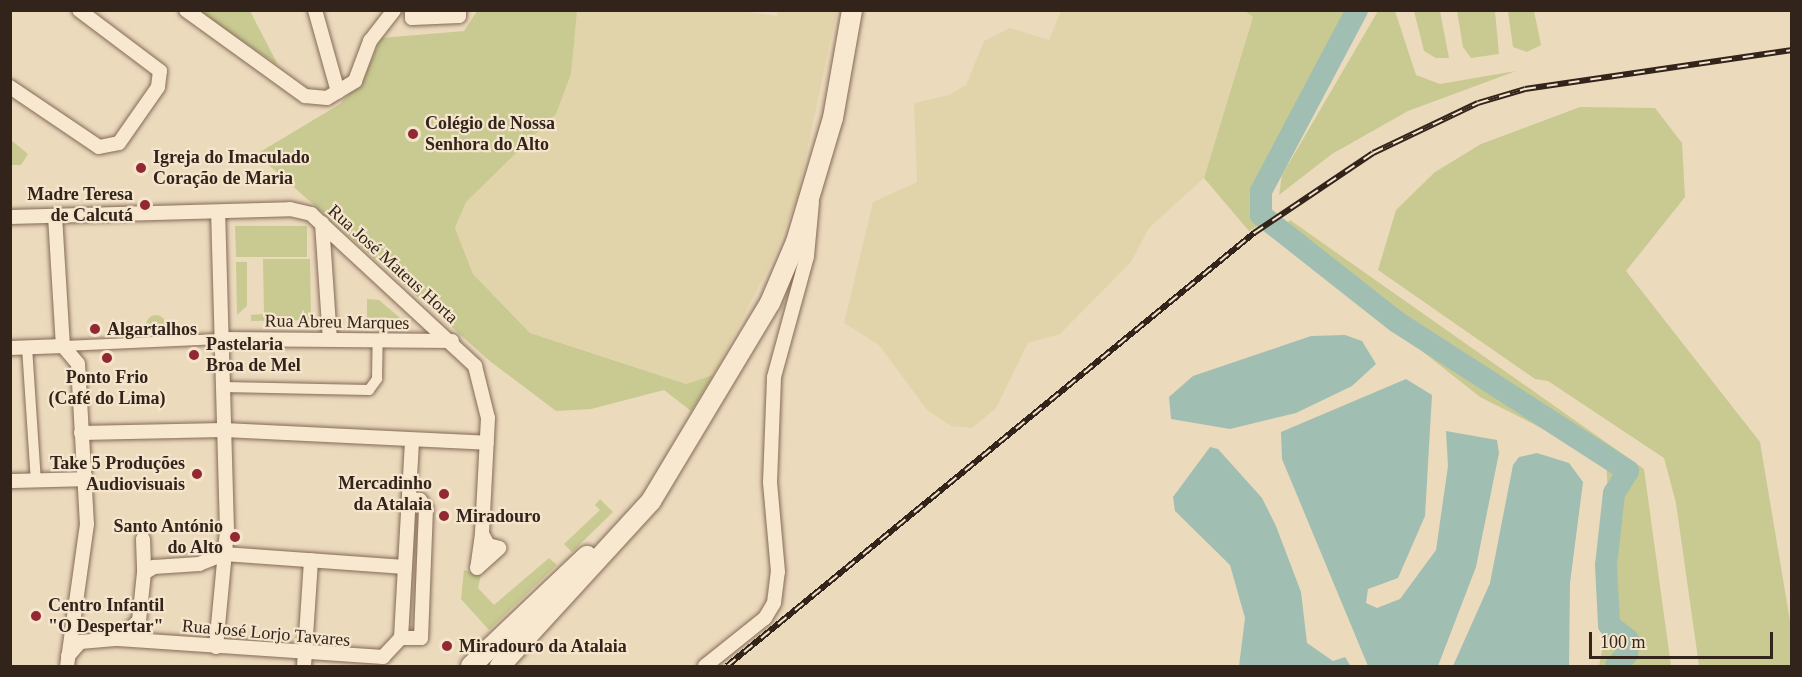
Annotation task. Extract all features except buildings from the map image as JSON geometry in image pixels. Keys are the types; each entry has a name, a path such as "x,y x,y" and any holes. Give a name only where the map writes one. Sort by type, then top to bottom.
{"main road":[{"path":"500,666 651,501 690,444 770,303 812,193 833,118 852,10"},
{"path":"471,666 621,523 690,444"}],"street":[{"path":"10,87 94,144 107,149 119,143 158,87 160,71 79,10"},
{"path":"186,10 305,96 327,98 355,81 370,41 394,10"},
{"path":"315,10 338,92"},
{"path":"412,10 412,18 459,16 459,10"},
{"path":"705,666 765,618 774,603 778,572 770,482 774,377 809,246 812,193"},
{"name":"Rua José Mateus Horta","path":"10,217 296,209 322,223 452,341 482,380 487,443 482,534 477,568 499,548 488,545 482,534"},
{"path":"216,647 224,554 224,430 218,212"},
{"path":"55,216 63,346 78,364 87,524 68,661"},
{"path":"322,223 327,251 330,339"},
{"path":"327,251 343,243"},
{"path":"10,348 222,339"},
{"name":"Rua Abreu Marques","path":"222,339 452,341"},
{"path":"223,387 369,390 377,379 378,340"},
{"path":"27,347 36,481"},
{"path":"81,433 224,430 487,443"},
{"path":"401,638 412,440"},
{"path":"10,481 84,479"},
{"name":"Rua José Lorjo Tavares","path":"88,640 118,639 216,647 304,660 379,659 401,638 421,638 426,509 420,500 409,499"},
{"path":"142,539 143,633 151,641"},
{"path":"144,573 224,554 405,567"},
{"path":"304,660 311,560"},
{"path":"118,639 134,630 142,614"},
{"path":"74,619 75,629 88,640"},
{"path":"68,661 75,644 88,640"}],"shaded area":[{"path":"734,10 777,16 778,11 837,11 797,197 773,259 713,375 686,384 530,333 473,274 455,228 466,202 503,164 577,11"},
{"path":"1245,10 1253,17 1204,178 1149,228 1131,262 1060,334 1028,343 996,408 972,428 951,426 927,410 879,345 844,323 873,202 917,182 914,103 949,95 966,85 984,41 1010,28 1049,40 1061,11"},
{"path":"1345,335 1362,341 1376,364 1352,386 1296,413 1230,429 1171,419 1169,397 1193,376 1311,336"},
{"path":"1406,379 1432,395 1425,516 1398,578 1368,589 1366,603 1377,608 1400,599 1436,550 1448,466 1446,431 1497,440 1499,453 1476,567 1438,666 1368,666 1282,459 1281,432"},
{"path":"1210,447 1218,449 1262,498 1276,526 1301,592 1307,643 1333,661 1345,657 1350,665 1239,666 1245,618 1230,565 1175,511 1173,497"},
{"path":"1537,453 1569,463 1583,482 1570,583 1569,666 1453,666 1490,583 1513,465 1519,457"}],"green space":[{"path":"198,11 250,11 278,65"},
{"name":"Colégio de Nossa Senhora do Alto","path":"477,11 577,11 571,74 556,114 466,202 455,228 473,274 530,333 686,384 713,375 691,411 664,390 591,409 556,411 491,362 262,159 260,152 340,104 364,77 381,38 464,31"},
{"path":"1245,11 1364,11 1266,180 1273,217 1249,231 1204,178 1253,17"},
{"path":"1378,11 1395,11 1416,75 1440,84 1516,71 1408,111 1332,154 1279,195 1282,175"},
{"path":"1414,11 1440,11 1449,58 1436,58 1424,51"},
{"path":"1457,11 1495,11 1499,54 1471,58 1463,47"},
{"path":"1508,11 1534,11 1541,45 1527,52 1513,47"},
{"path":"1580,107 1655,108 1682,143 1685,197 1626,271 1760,442 1791,627 1791,666 1699,666 1676,503 1664,458 1548,381 1535,379 1378,270 1396,210 1435,172 1481,144"},
{"path":"11,140 28,154 21,165 11,165"},
{"path":"1290,220 1644,469 1671,666 1599,666 1606,631 1596,570 1608,494 1606,461 1480,397 1278,237"},
{"path":"235,226 307,226 307,257 236,257"},
{"path":"263,259 310,259 311,320 251,321 251,315 264,314"},
{"path":"236,262 247,262 247,306 237,315"},
{"path":"367,299 379,300 405,322 367,321"},
{"path":"156,315 163,318 166,325 163,332 156,335 149,332 146,325 149,318"},
{"path":"600,499 613,512 572,552 564,544 600,510 595,505"},
{"path":"549,558 557,565 489,630 461,599 464,570 481,575 478,588 494,605"}],"waterway":[{"path":"1357,10 1261,191 1261,215 1397,322 1628,471 1614,493 1606,565 1609,625 1628,640 1627,654 1616,666"}],"railway":[{"path":"727,666 1254,233 1373,153 1478,103 1525,89 1792,50"}],"place":[{"name":"Colégio de Nossa Senhora do Alto","path":"413,134"},
{"name":"Igreja do Imaculado Coração de Maria","path":"141,168"},
{"name":"Madre Teresa de Calcutá","path":"145,205"},
{"name":"Algartalhos","path":"95,329"},
{"name":"Pastelaria Broa de Mel","path":"194,355"},
{"name":"Ponto Frio (Café do Lima)","path":"107,358"},
{"name":"Take 5 Produções Audiovisuais","path":"197,474"},
{"name":"Mercadinho da Atalaia","path":"444,494"},
{"name":"Miradouro","path":"444,516"},
{"name":"Santo António do Alto","path":"235,537"},
{"name":"Centro Infantil \"O Despertar\"","path":"36,616"},
{"name":"Miradouro da Atalaia","path":"447,646"}]}
